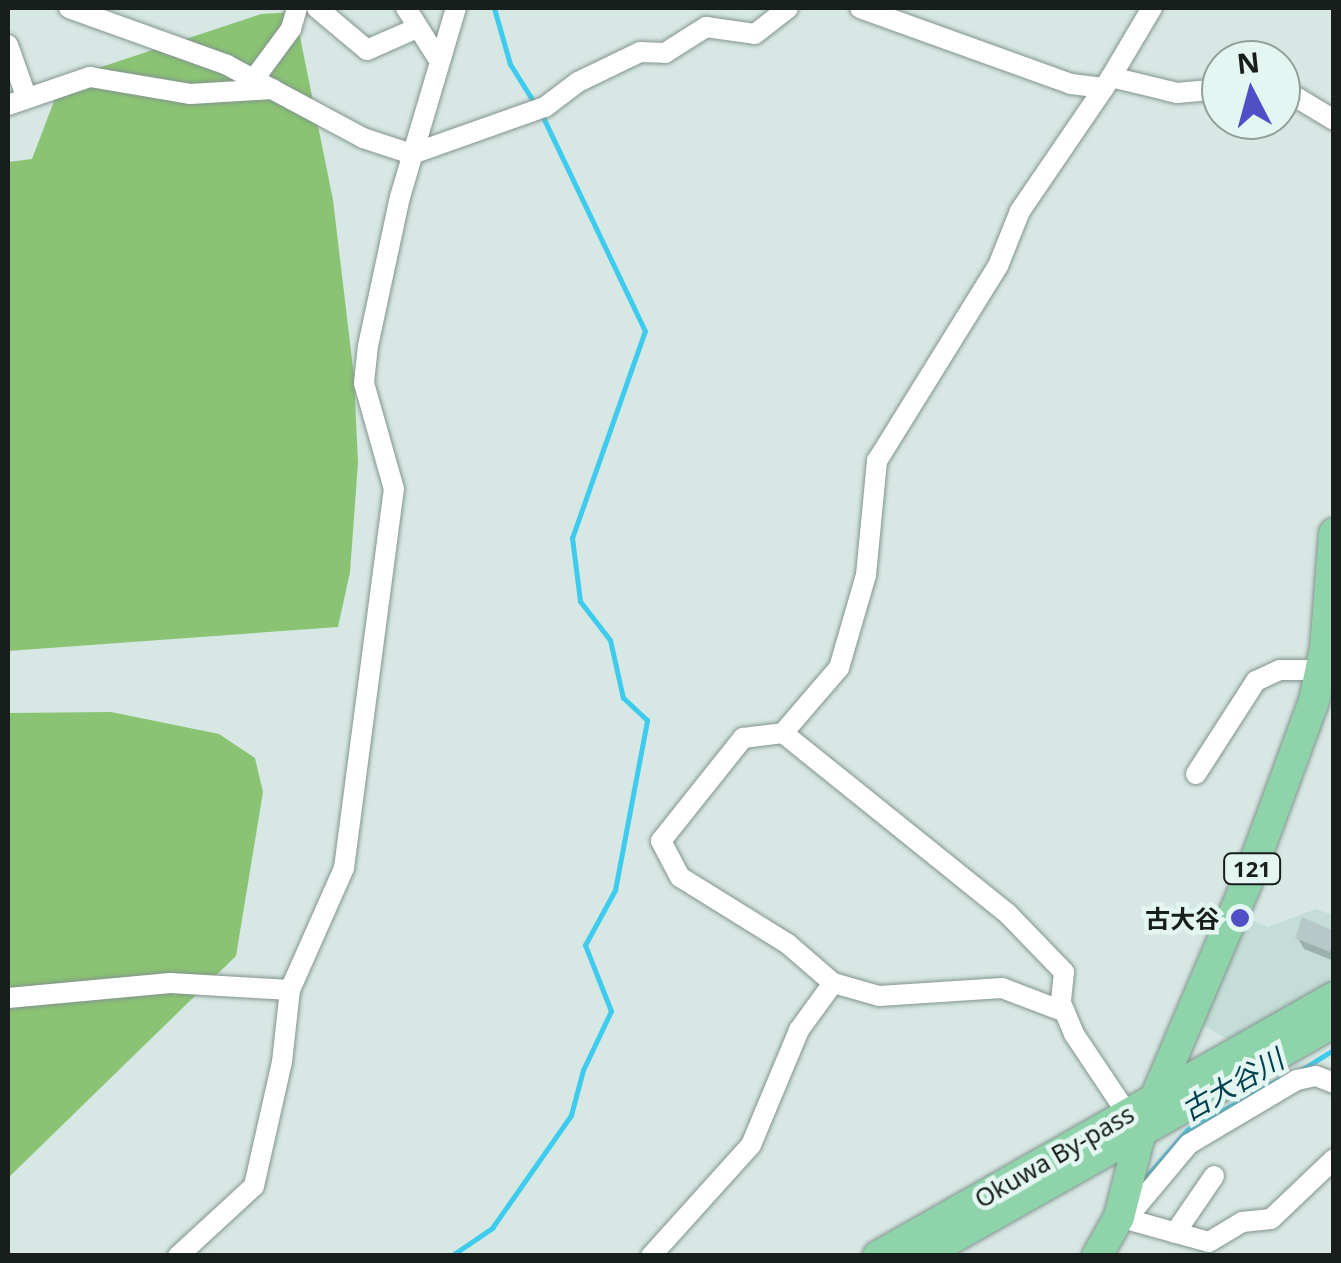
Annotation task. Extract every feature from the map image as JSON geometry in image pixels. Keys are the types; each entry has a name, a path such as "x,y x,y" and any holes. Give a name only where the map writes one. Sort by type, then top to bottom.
{"highway":[{"name":"121","path":"1097,1256 1123,1206 1140,1115 1248,880 1322,670 1334,534"},
{"name":"Okuwa By-pass","path":"921,1256 1055,1180 1140,1115 1224,1059 1334,997"},
{"path":"1190,1008 1192,1042 1224,1059"},
{"name":"Okuwa By-pass","path":"878,1256 1140,1115 1334,1022"},
{"path":"1055,1180 1097,1174 1123,1206"}],"street":[{"path":"76,8 150,32 264,84 363,138 412,154 545,107 578,82 640,52 665,52 706,27 755,34 788,8"},
{"path":"264,84 297,8"},
{"path":"316,8 367,50 417,28"},
{"path":"406,8 437,56"},
{"path":"178,1256 254,1186 282,1062 290,990 326,919 354,816 394,489 364,382 412,154 437,56 456,8"},
{"path":"860,8 1071,84 1107,83 1176,93 1201,91"},
{"path":"1140,1115 1064,1012 1002,988 879,996 833,983 788,944 680,877 661,841 743,738 782,733 839,668 866,574 878,461 998,266 1020,211 1107,83 1152,8"},
{"path":"8,45 17,101 90,77 190,94 264,84"},
{"path":"1301,100 1334,120"},
{"path":"1196,774 1256,681 1280,670 1322,670"},
{"path":"782,733 1007,912 1064,972 1064,1012"},
{"path":"8,998 170,982 290,990"},
{"path":"651,1256 751,1145 799,1030 833,983"},
{"path":"1334,1084 1316,1076 1297,1080 1189,1144 1123,1206 1203,1244 1242,1222 1271,1219 1334,1160"},
{"path":"1176,1232 1214,1176"}],"shaded area":[{"path":"1316,909 1333,915 1333,981 1231,1041 1203,1025 1247,918 1268,927"}],"green space":[{"path":"295,12 333,200 354,376 358,463 350,572 338,627 8,651 8,162 32,159 56,96 77,75 261,14"},
{"path":"111,712 219,734 255,758 263,792 236,956 8,1178 8,713"}],"building":[{"path":"1302,917 1334,931 1330,952 1295,938"}],"waterway":[{"path":"494,8 510,64 535,104"},
{"path":"451,1256 492,1228 571,1115 583,1070 611,1011 585,945 615,890 647,720 623,698 610,640 580,601 572,538 645,331 541,113"},
{"name":"古大谷川","path":"1301,1070 1334,1049"},
{"name":"古大谷川","path":"1140,1184 1187,1130 1281,1078"}],"place":[{"name":"古大谷","path":"1240,918"}]}
